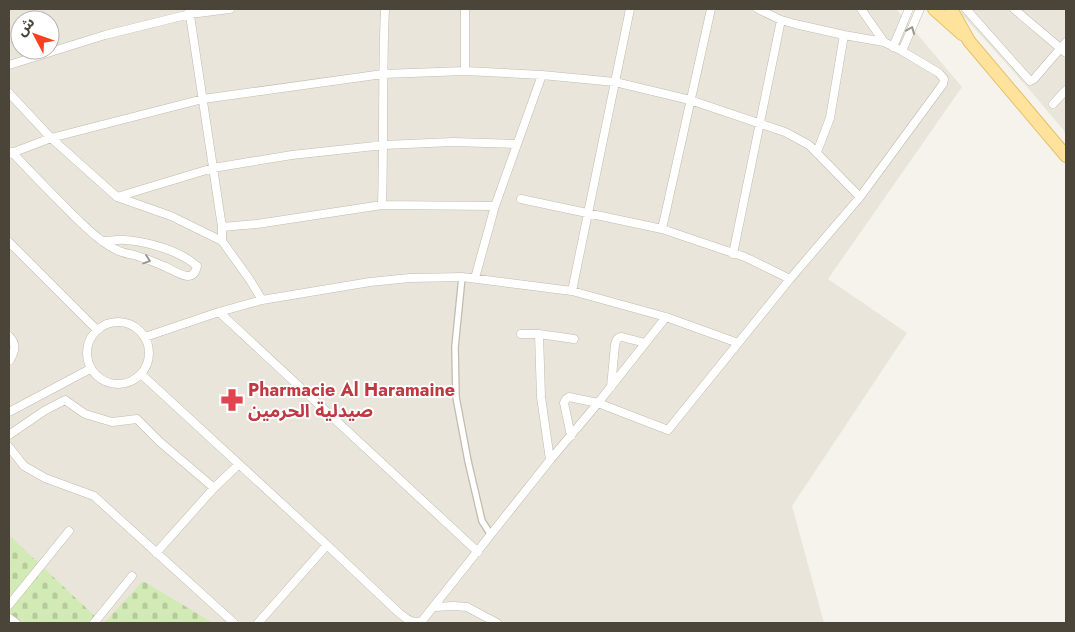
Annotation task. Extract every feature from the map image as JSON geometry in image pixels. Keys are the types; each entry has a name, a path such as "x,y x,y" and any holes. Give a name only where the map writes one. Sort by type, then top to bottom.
{"main road":[{"path":"934,9 969,41 1066,156"},
{"path":"951,9 969,41"}],"street":[{"path":"9,65 189,11 230,9"},
{"path":"382,205 385,9"},
{"path":"465,9 465,71"},
{"path":"572,291 630,9"},
{"path":"662,229 711,9"},
{"path":"571,436 564,403 566,399 572,398 598,403 668,430 790,279 860,197 943,84 944,79 939,73 884,42 844,35 781,20 758,9"},
{"path":"773,16 780,9"},
{"path":"861,9 884,42"},
{"path":"893,47 910,9"},
{"path":"902,51 920,9"},
{"path":"966,9 1030,81 1064,48 1014,9"},
{"path":"189,11 222,228 222,241"},
{"path":"733,254 781,20"},
{"path":"817,152 830,118 844,35"},
{"path":"102,241 124,240 165,248 192,262 197,266 196,271 191,275 181,275 150,260 120,252 102,241 10,153 51,138 203,99 383,74 465,71 542,75 615,82 690,100 760,123 798,138 817,152 860,197"},
{"path":"475,278 495,206 542,75"},
{"path":"1053,104 1066,90"},
{"path":"9,92 51,138 117,197 171,216 222,241 262,300"},
{"path":"117,197 213,168 292,156 384,145 454,142 516,144"},
{"path":"521,198 662,229 745,258 790,279"},
{"path":"222,228 382,205 495,206"},
{"path":"9,242 97,330"},
{"path":"145,336 262,300 370,282 410,278 462,277 572,291 666,317 738,343"},
{"path":"462,277 455,347 456,397 482,521 491,535"},
{"path":"219,312 478,552"},
{"path":"141,374 398,612 415,623 422,621 434,607 666,317"},
{"path":"117,322 128,323 138,328 145,336 149,356 141,374 132,381 122,384 111,384 100,380 90,369 86,354 87,345 91,336 107,324 117,322"},
{"path":"521,334 539,334 574,339"},
{"path":"539,334 541,397 550,460"},
{"path":"9,336 14,342 15,347 10,360"},
{"path":"611,387 616,340 622,336 645,343"},
{"path":"9,412 90,369"},
{"path":"56,387 66,400 85,414 112,422 137,419 160,442 214,488"},
{"path":"9,434 66,400"},
{"path":"9,448 24,466 45,478 94,496 234,623"},
{"path":"156,553 238,464"},
{"path":"9,605 69,531"},
{"path":"258,623 327,545"},
{"path":"94,623 132,576"},
{"path":"434,607 467,607 497,623"},
{"path":"9,618 16,623"}],"shaded area":[{"path":"9,9 896,9 962,87 828,279 907,333 792,506 824,623 9,623"},
{"path":"957,9 1066,9 1066,133 1028,88"}],"green space":[{"path":"9,535 102,623 9,623"},
{"path":"143,581 213,623 104,623"}],"place":[{"name":"Pharmacie Al Haramaine صيدلية الحرمين","path":"232,400"}]}
